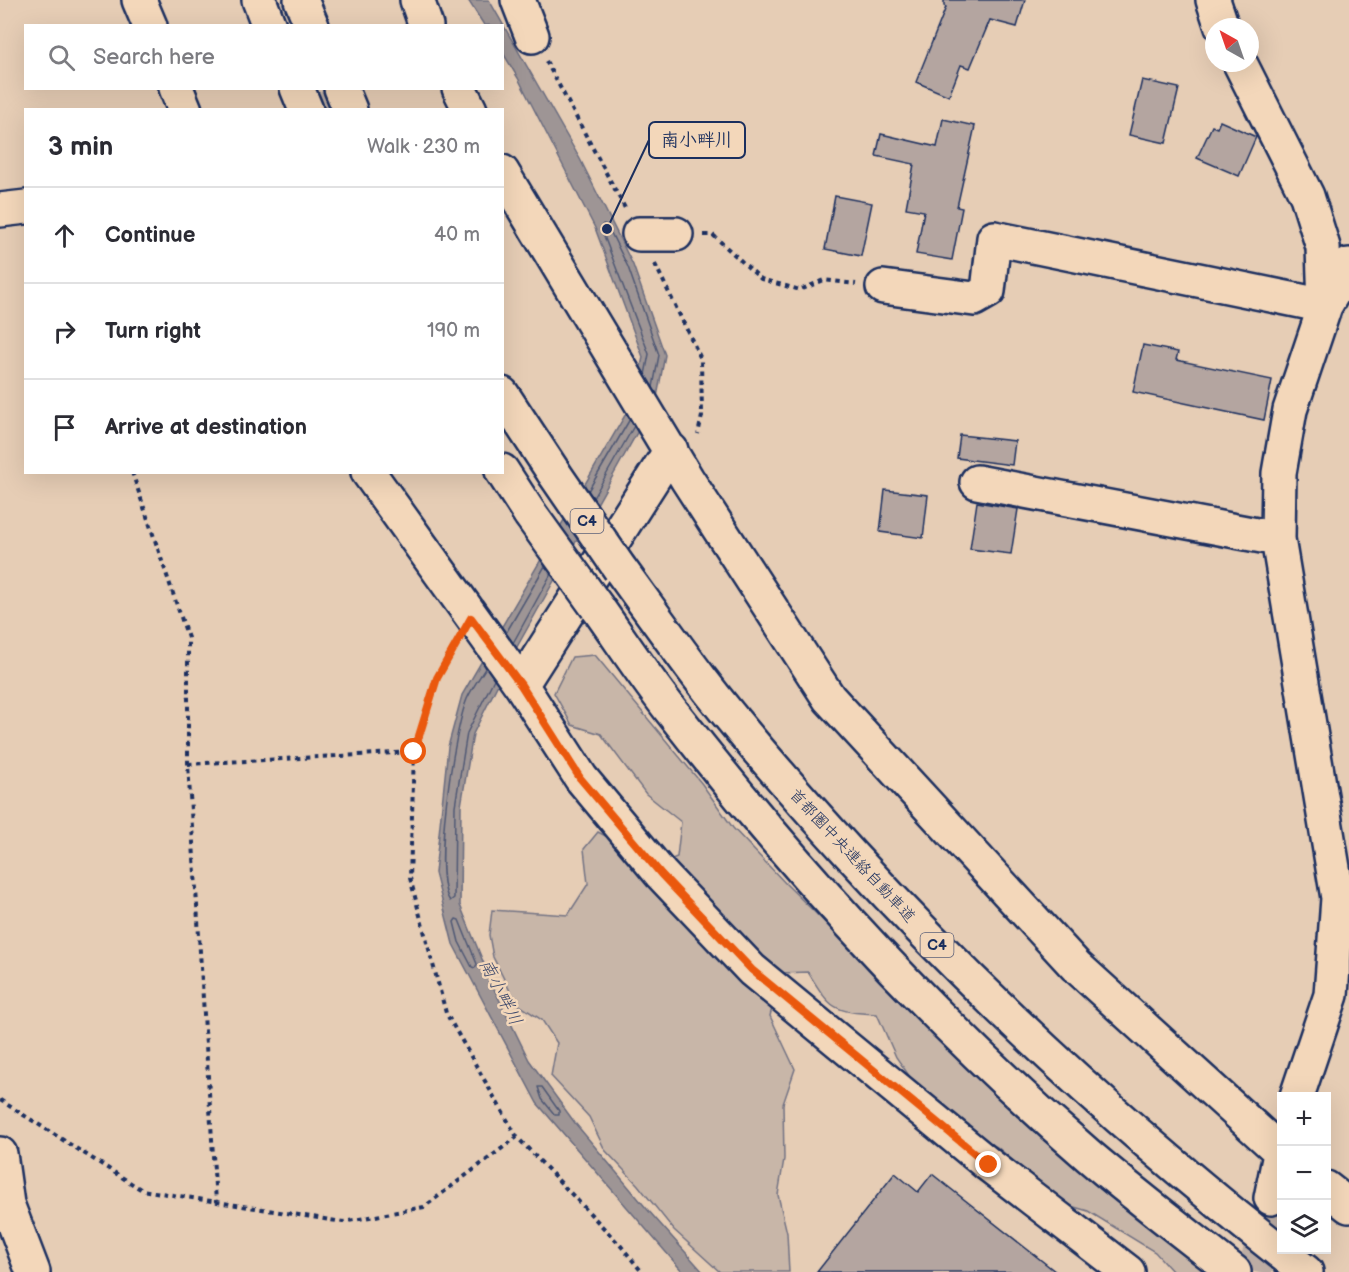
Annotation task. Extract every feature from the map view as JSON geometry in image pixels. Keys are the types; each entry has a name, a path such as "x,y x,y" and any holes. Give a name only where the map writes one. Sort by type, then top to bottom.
{"main road":[{"path":"139,0 149,24"},
{"path":"259,0 268,24"},
{"path":"301,0 311,24"},
{"path":"417,0 425,24"},
{"path":"518,0 532,36"},
{"path":"1213,0 1219,18"},
{"path":"1245,72 1307,196 1323,247 1325,306"},
{"path":"177,90 184,108"},
{"path":"298,90 305,108"},
{"path":"342,90 349,108"},
{"path":"460,90 469,108"},
{"path":"504,174 687,479 829,698 1076,966 1278,1146"},
{"path":"0,210 24,207"},
{"path":"639,234 676,234"},
{"path":"883,287 974,299 987,291 994,238 1325,306"},
{"path":"1298,1092 1331,995 1338,898 1278,539 1279,473 1290,410 1325,306 1349,265"},
{"name":"首都圏中央連絡自動車道","path":"504,397 620,569 703,682 789,786 888,894 1002,1012 1116,1117 1215,1201 1306,1272"},
{"path":"521,685 671,450"},
{"path":"369,474 521,685 580,778 661,874 752,970 989,1165 1128,1272"},
{"name":"C4","path":"504,474 671,711 755,814 856,929 973,1048 1089,1156 1234,1272"},
{"path":"977,482 1278,539"},
{"path":"0,1154 8,1204 33,1272"},
{"path":"1271,1198 1277,1169"},
{"path":"1331,1192 1349,1206"}],"path":[{"path":"676,234 713,235 761,279 800,290 824,280 883,287"},
{"path":"133,474 188,638 188,764 216,1202"},
{"path":"471,618 437,678 414,752 410,878 446,1013 517,1137 621,1246 642,1272"},
{"path":"188,764 414,752"},
{"path":"0,1100 142,1190 343,1222 424,1207 517,1137"}],"shaded area":[{"path":"595,655 702,784 733,828 864,961 1224,1272 1173,1272 1155,1252 1088,1211 1064,1204 997,1147 972,1135 917,1087 896,1057 877,1014 850,1012 834,1006 822,994 808,972 781,973 770,1016 795,1069 783,1104 784,1159 778,1195 787,1233 789,1272 720,1272 674,1230 638,1185 605,1150 589,1117 551,1076 557,1043 542,1020 516,1003 493,957 489,935 492,910 568,915 588,884 584,849 598,832 621,844 642,871 677,857 681,822 646,794 601,734 572,725 554,693 572,657"}],"water":[{"path":"468,0 489,0 503,24 483,24"},
{"path":"504,26 580,159 633,265 665,355 657,397 513,654 473,734 461,806 460,905 495,991 529,1060 575,1123 703,1272 683,1272 537,1103 453,944 435,873 448,747 462,695 634,400 643,357 595,228 504,55"}],"building":[{"path":"944,0 1025,0 1017,27 990,20 970,68 961,65 949,96 916,82 946,7"},
{"path":"1142,80 1179,88 1166,143 1129,135"},
{"path":"943,119 975,126 957,207 962,208 952,260 916,254 924,211 906,208 914,164 876,156 881,134 937,147"},
{"path":"1220,121 1256,137 1239,176 1197,158 1212,126 1217,128"},
{"path":"835,196 872,203 861,256 825,249"},
{"path":"1143,345 1178,352 1176,360 1272,380 1264,420 1133,392"},
{"path":"960,435 1015,441 1012,465 957,458"},
{"path":"885,490 928,495 923,538 880,532"},
{"path":"977,502 1018,509 1011,554 970,549"},
{"path":"895,1173 918,1192 932,1174 1056,1272 817,1272"}],"tunnel":[{"path":"328,108 350,90"},
{"path":"1255,1272 1271,1198"}],"place":[{"name":"南小畔川","path":"607,229"}],"route":[{"path":"414,752 437,678 471,618 521,685 580,778 661,874 752,970 989,1165"}]}
